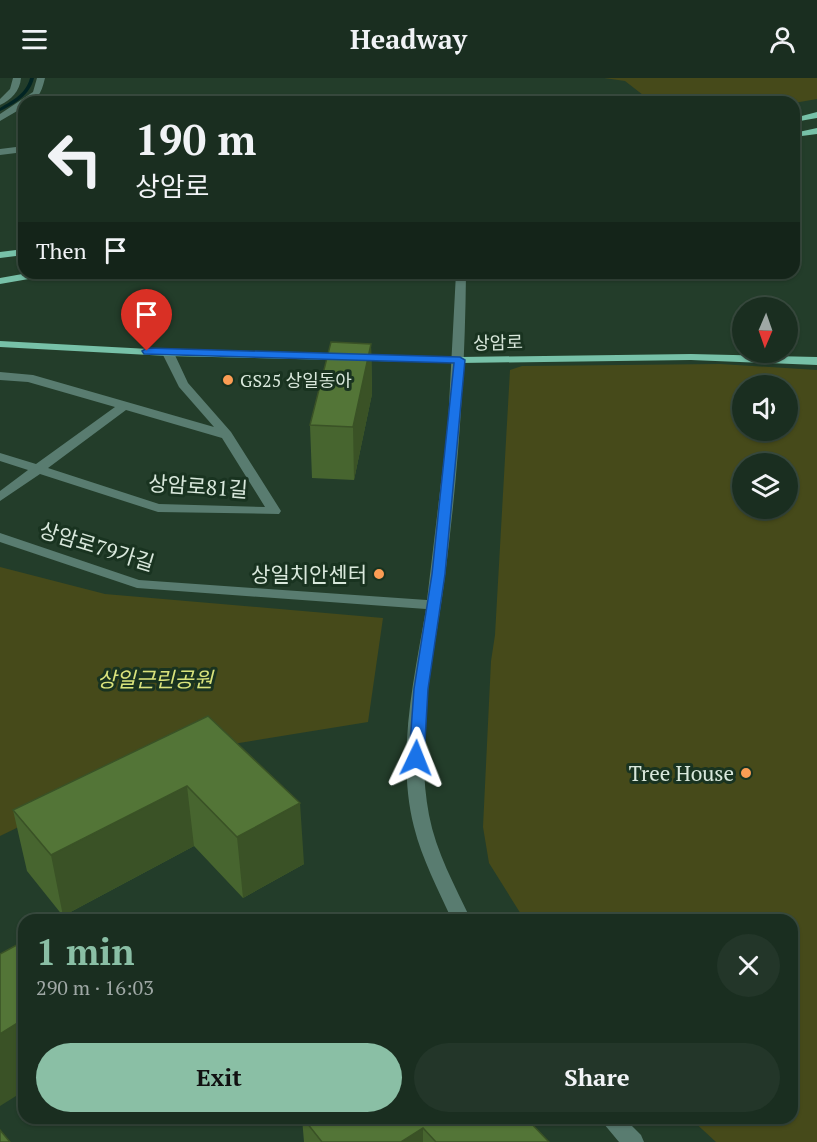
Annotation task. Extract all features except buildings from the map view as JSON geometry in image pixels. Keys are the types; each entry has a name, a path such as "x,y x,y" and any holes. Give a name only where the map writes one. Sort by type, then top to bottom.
{"main road":[{"path":"800,119 817,116"},
{"path":"800,134 817,131"},
{"path":"0,255 18,253"},
{"path":"0,281 18,278"},
{"name":"상암로","path":"0,344 168,352 460,360 691,357 817,361"}],"street":[{"path":"0,103 17,85 17,78"},
{"path":"33,96 37,93 41,78"},
{"path":"0,118 18,107"},
{"path":"0,152 18,150"},
{"path":"459,914 439,873 420,815 415,745 434,604 460,360 461,279"},
{"name":"상암로81길","path":"0,457 158,508 274,511 227,435 183,384 168,352"},
{"path":"0,376 29,378 227,435"},
{"path":"0,497 125,405"},
{"name":"상암로79가길","path":"0,537 137,584 434,604"},
{"path":"616,1124 633,1142"}],"green space":[{"path":"604,78 817,78 817,99 800,102 800,96 644,96 625,81"},
{"path":"720,364 817,370 817,1142 716,1142 696,1124 798,1124 798,914 521,914 489,863 483,827 491,661 495,635 510,370 522,366"},
{"name":"상일근린공원","path":"0,567 105,594 383,618 368,722 190,751 60,807 0,836"}],"waterway":[{"path":"21,96 28,89 32,78"},
{"path":"0,110 18,98"}],"place":[{"name":"GS25 상일동아","path":"228,380"},
{"name":"상일치안센터","path":"379,574"},
{"name":"Tree House","path":"746,773"}],"route":[{"path":"147,351 460,360 438,574 421,689 415,745 416,758"}]}
